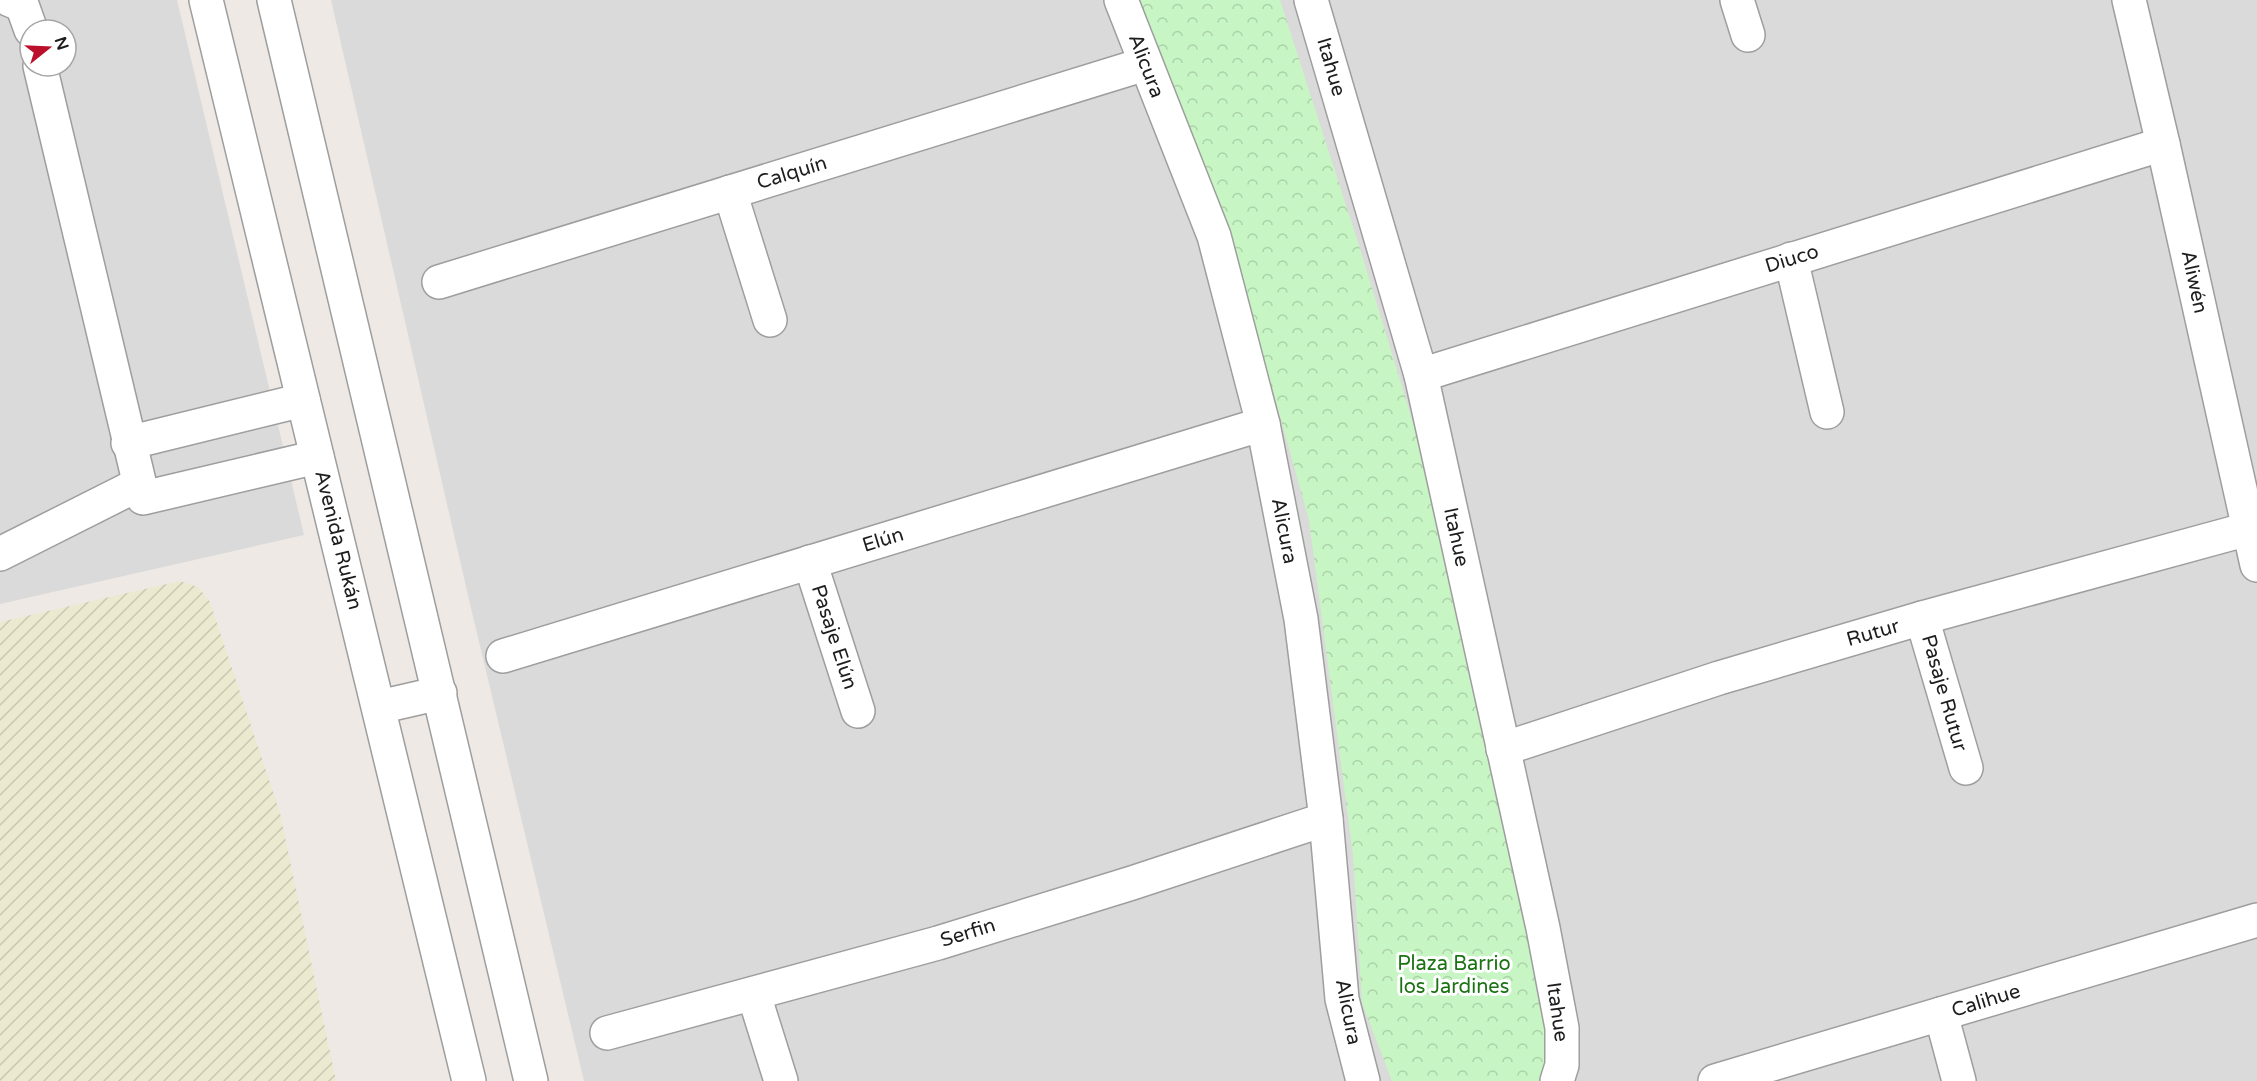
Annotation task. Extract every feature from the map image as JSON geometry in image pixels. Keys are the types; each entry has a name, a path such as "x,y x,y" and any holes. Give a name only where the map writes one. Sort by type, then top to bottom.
{"street":[{"path":"10,0 22,5 27,18"},
{"name":"Avenida Rukán","path":"206,0 469,1081"},
{"path":"274,0 531,1081"},
{"name":"Alicura","path":"1121,0 1214,236 1263,424 1301,620 1326,819 1342,999 1363,1081"},
{"name":"Itahue","path":"1311,0 1421,375 1543,928 1562,1028 1562,1065 1557,1081"},
{"path":"1737,0 1748,35"},
{"name":"Aliwén","path":"2129,0 2257,565"},
{"name":"Calquín","path":"439,282 1145,64"},
{"path":"43,78 141,491"},
{"name":"Diuco","path":"1421,375 2163,144"},
{"path":"730,192 770,320"},
{"path":"1791,259 1827,412"},
{"path":"128,442 303,400"},
{"name":"Elún","path":"502,656 1263,424"},
{"path":"0,554 141,491 317,457"},
{"name":"Rutur","path":"1503,749 1719,678 1922,618 2248,529"},
{"name":"Pasaje Elún","path":"810,562 858,711"},
{"name":"Pasaje Rutur","path":"1922,618 1966,768"},
{"path":"379,707 440,693"},
{"name":"Serfin","path":"607,1034 938,943 1132,883 1326,819"},
{"name":"Calihue","path":"1715,1081 2257,920"},
{"path":"754,995 781,1081"},
{"path":"1941,1014 1959,1081"}],"shaded area":[{"path":"0,0 177,0 304,535 0,604"},
{"path":"331,0 2257,0 2257,1081 584,1081 470,604"},
{"path":"180,581 198,587 210,602 280,813 336,1081 0,1081 0,622"}],"green space":[{"name":"Plaza Barrio los Jardines","path":"1135,0 1280,0 1361,252 1477,633 1543,928 1547,1081 1392,1081 1362,1003 1353,855 1309,520 1223,212"}]}
